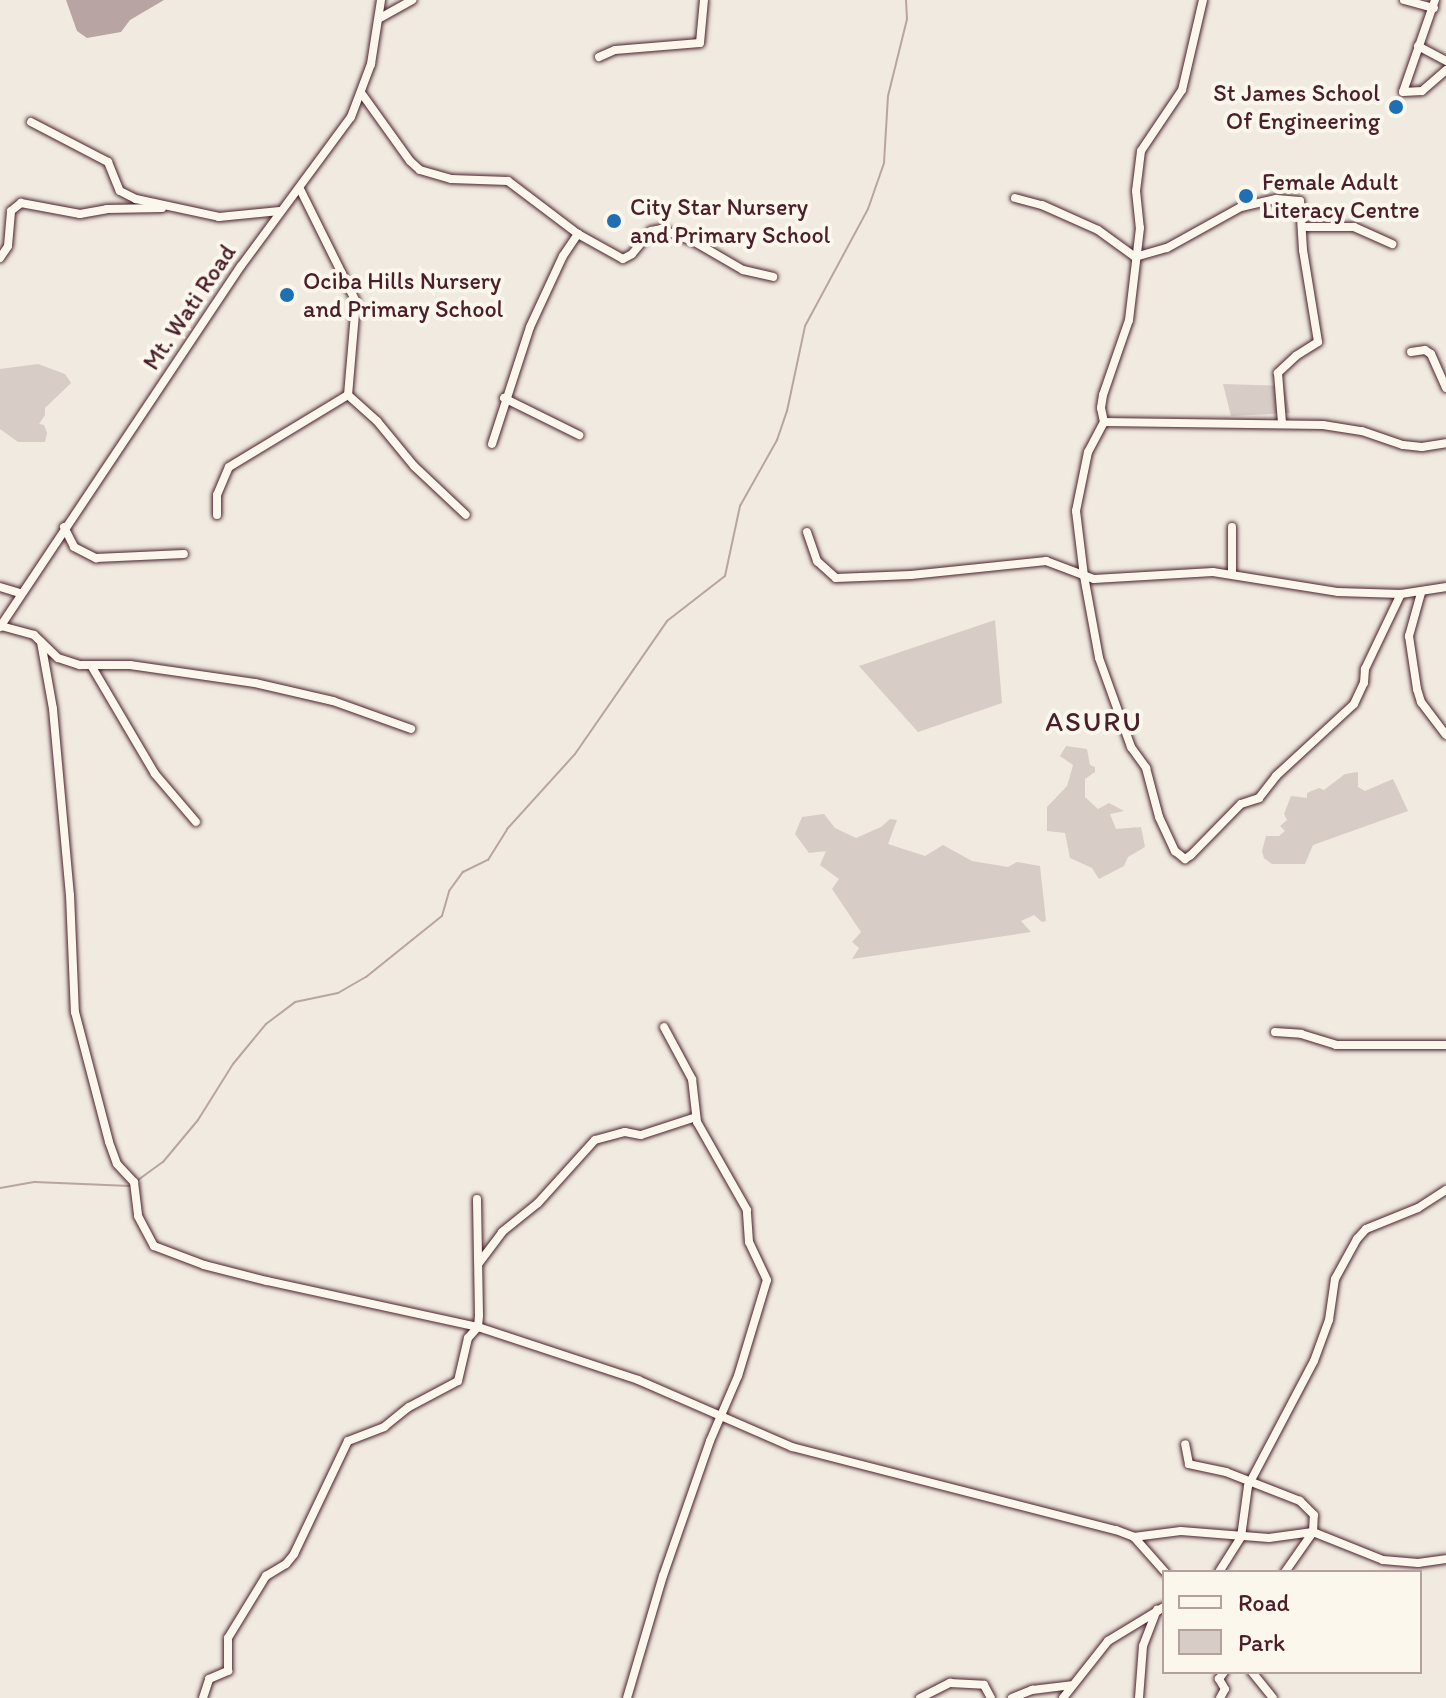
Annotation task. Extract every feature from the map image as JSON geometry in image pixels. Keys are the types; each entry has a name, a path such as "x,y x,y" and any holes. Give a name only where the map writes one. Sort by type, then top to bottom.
{"street":[{"name":"Mt. Wati Road","path":"0,626 280,211 337,138 362,94 380,18 381,0"},
{"path":"380,18 412,0"},
{"path":"599,57 615,50 700,43 704,0"},
{"path":"1203,0 1182,90 1141,151 1136,191 1140,228 1129,320 1101,404 1104,422 1088,452 1076,511 1096,647 1131,747 1146,768 1169,843 1185,859 1241,804 1259,798 1276,776 1354,704 1364,683 1365,669 1401,594"},
{"path":"1404,0 1434,4 1403,92 1422,91 1446,70"},
{"path":"1418,46 1446,61"},
{"path":"362,94 410,161 420,170 451,179 508,181 578,234 623,259 651,231 667,231 693,241 729,264 773,277"},
{"path":"31,122 108,162 125,195 166,207 237,218 280,211"},
{"path":"300,189 356,302 348,395"},
{"path":"1015,198 1042,205 1098,230 1135,257"},
{"path":"1135,257 1167,248 1228,213 1264,201 1300,201 1318,342 1296,356 1278,373 1282,423"},
{"path":"0,258 8,246 11,211 21,203 80,214 166,207"},
{"path":"1302,227 1354,227 1392,244"},
{"path":"492,444 504,398 530,327 563,256 578,234"},
{"path":"1411,352 1428,351 1446,388"},
{"path":"348,395 377,421 414,466 466,515"},
{"path":"217,515 217,495 229,467 348,395"},
{"path":"504,398 579,435"},
{"path":"1104,422 1282,423 1351,428 1387,442 1422,447 1446,443"},
{"path":"64,527 74,547 96,558 184,554"},
{"path":"1232,527 1232,573"},
{"path":"807,532 817,561 836,578 911,575 1034,561 1057,564 1084,576 1106,579 1181,571 1232,573 1338,592 1401,594 1446,587"},
{"path":"0,587 20,593"},
{"path":"1421,593 1409,642 1417,689 1421,702 1446,735"},
{"path":"0,626 34,635 58,658 92,667 130,665 255,683 333,701 411,729"},
{"path":"41,642 53,709 70,895 75,1012 109,1142 117,1164 134,1182 138,1216 154,1246 204,1265 267,1281 478,1327 638,1380 721,1417 819,1455 1103,1526 1134,1537 1181,1531 1282,1538 1313,1532 1383,1560 1418,1563 1446,1559"},
{"path":"92,667 155,774 196,822"},
{"path":"627,1698 663,1576 738,1376 767,1280 749,1242 747,1210 696,1117 692,1079 664,1027"},
{"path":"1275,1032 1301,1034 1336,1045 1446,1045"},
{"path":"479,1263 502,1232 538,1203 595,1140 625,1132 641,1135 696,1117"},
{"path":"1220,1570 1241,1537 1250,1483 1314,1361 1329,1320 1335,1279 1360,1232 1418,1208 1446,1190"},
{"path":"203,1698 209,1679 228,1671 228,1638 266,1576 290,1560 348,1441 384,1427 409,1407 458,1381 468,1338 478,1327 477,1199"},
{"path":"1185,1444 1189,1464 1226,1472 1300,1501 1314,1515 1313,1532 1286,1570"},
{"path":"1134,1537 1163,1570"},
{"path":"1063,1698 1070,1685 1108,1641 1161,1608"},
{"path":"1139,1698 1143,1646 1161,1608"},
{"path":"1220,1698 1224,1691 1219,1679 1223,1674"},
{"path":"1254,1674 1273,1698"},
{"path":"920,1698 950,1683 984,1685 991,1698"},
{"path":"1012,1698 1032,1690 1070,1685"}],"green space":[{"path":"38,364 65,374 71,383 45,408 45,415 39,424 44,425 47,433 45,442 18,442 0,429 0,369"},
{"path":"1223,384 1284,386 1290,413 1231,416"},
{"path":"995,620 1002,703 918,732 859,666"},
{"path":"1066,746 1087,749 1090,765 1095,767 1095,772 1085,779 1085,797 1098,809 1109,803 1124,811 1110,814 1116,829 1141,827 1145,847 1128,857 1124,866 1099,879 1092,868 1070,858 1065,833 1047,831 1047,807 1067,786 1073,765 1060,756"},
{"path":"1358,772 1358,787 1365,791 1393,779 1408,811 1313,845 1305,864 1272,864 1264,858 1262,851 1266,836 1279,836 1285,831 1280,826 1287,820 1284,814 1291,796 1307,798 1307,793 1319,788 1324,790 1345,774"},
{"path":"824,814 835,828 856,838 881,827 890,819 897,820 888,844 925,856 943,845 972,861 1008,867 1017,862 1040,866 1046,921 1042,922 1034,915 1021,921 1031,932 852,959 859,948 852,942 861,932 832,889 839,879 820,865 826,851 809,853 795,834 802,817"}],"shaded area":[{"path":"66,0 164,0 130,20 121,32 87,38 77,31"}],"waterway":[{"path":"138,1180 163,1162 198,1120 233,1064 266,1024 295,1002 338,993 366,977 442,916 449,891 463,872 488,860 507,829 575,754 667,621 725,576 740,506 777,440 787,411 805,326 868,209 884,163 888,96 907,19 906,0"},
{"path":"0,1188 35,1182 130,1186"}],"place":[{"name":"St James School Of Engineering","path":"1396,107"},
{"name":"Female Adult Literacy Centre","path":"1246,196"},
{"name":"City Star Nursery and Primary School","path":"614,221"},
{"name":"Ociba Hills Nursery and Primary School","path":"287,295"}],"district":[{"name":"ASURU","path":"1094,721"}]}
